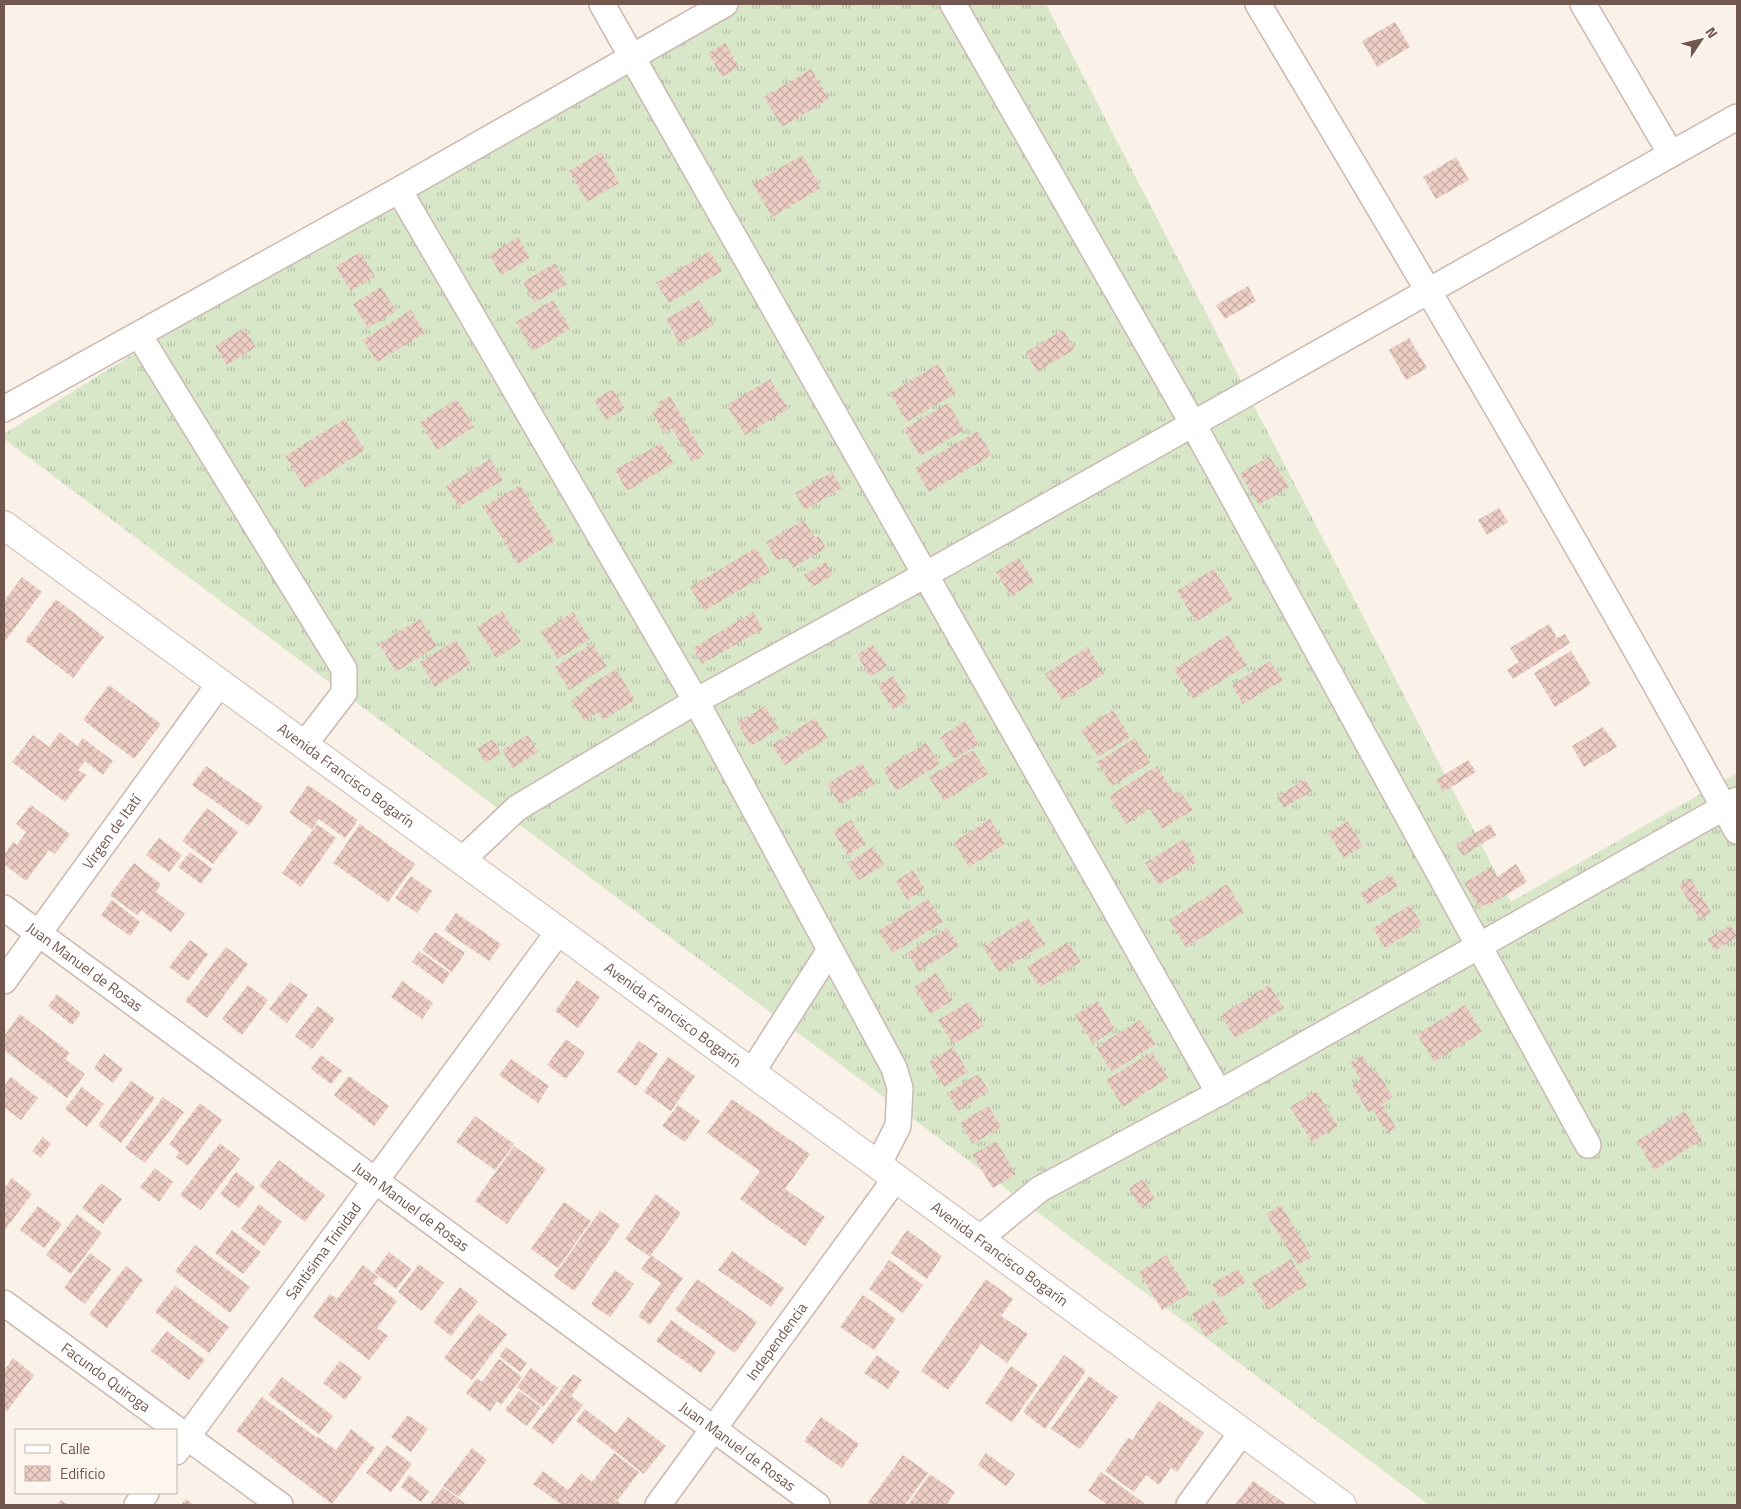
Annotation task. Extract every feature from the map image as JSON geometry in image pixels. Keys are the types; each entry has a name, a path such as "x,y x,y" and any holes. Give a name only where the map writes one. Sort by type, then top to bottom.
{"street":[{"path":"602,4 1219,1093"},
{"path":"4,409 399,190 725,4"},
{"path":"953,4 1193,424 1588,1145"},
{"path":"1258,4 1429,291 1647,668 1731,803 1737,831"},
{"path":"1583,4 1671,154"},
{"path":"462,860 517,808 696,701 925,575 1737,117"},
{"name":"Independencia","path":"399,190 696,701 894,1068 900,1088 898,1126 887,1171 714,1429 658,1505"},
{"path":"140,335 344,669 344,693 304,744"},
{"name":"Avenida Francisco Bogarín","path":"4,525 1342,1505"},
{"name":"Virgen de Itatí","path":"4,981 220,683"},
{"path":"979,1239 1040,1189 1219,1093 1731,803"},
{"name":"Juan Manuel de Rosas","path":"4,908 817,1505"},
{"name":"Santisima Trinidad","path":"182,1444 559,932"},
{"path":"752,1072 830,950"},
{"name":"Facundo Quiroga","path":"4,1303 163,1429"},
{"path":"1189,1505 1242,1432"},
{"name":"Facundo Quiroga","path":"182,1444 280,1505"},
{"path":"137,1505 145,1494"}],"green space":[{"path":"698,4 1046,4 1511,902 1737,773 1737,1505 1429,1505 4,439 4,434"}],"building":[{"path":"1395,22 1410,47 1377,67 1362,41"},
{"path":"725,43 739,67 722,77 708,53"},
{"path":"811,69 829,99 782,127 764,97"},
{"path":"601,152 619,183 587,202 569,171"},
{"path":"802,155 821,188 772,217 753,184"},
{"path":"1456,157 1469,180 1436,199 1423,177"},
{"path":"518,237 530,258 501,275 489,255"},
{"path":"710,251 722,271 669,303 656,283"},
{"path":"360,252 375,276 351,291 336,267"},
{"path":"555,263 567,284 534,303 523,282"},
{"path":"1248,286 1256,301 1225,319 1216,305"},
{"path":"381,287 396,311 368,328 353,304"},
{"path":"553,300 570,329 533,351 516,322"},
{"path":"699,300 714,325 680,344 666,319"},
{"path":"411,310 425,333 377,362 363,340"},
{"path":"244,328 256,347 227,365 215,346"},
{"path":"1063,330 1075,349 1037,372 1026,352"},
{"path":"1409,338 1427,368 1406,380 1389,350"},
{"path":"938,364 956,393 907,422 890,393"},
{"path":"770,379 788,409 745,435 727,405"},
{"path":"613,389 625,409 606,420 594,400"},
{"path":"670,396 704,455 692,462 672,428 664,433 652,412 660,407 657,403"},
{"path":"457,399 474,427 437,450 420,422"},
{"path":"948,403 964,430 920,456 904,429"},
{"path":"345,419 365,450 305,488 285,456"},
{"path":"977,431 992,455 929,492 915,468"},
{"path":"661,443 673,463 627,491 615,470"},
{"path":"1269,456 1289,487 1259,505 1240,474"},
{"path":"490,459 503,480 459,507 446,486"},
{"path":"832,472 842,488 805,510 795,493"},
{"path":"520,485 555,541 518,564 483,507"},
{"path":"1499,508 1508,522 1487,535 1478,520"},
{"path":"804,520 815,538 819,536 826,548 793,568 786,556 777,561 766,542"},
{"path":"756,548 770,572 704,611 690,587"},
{"path":"1019,558 1034,582 1011,596 996,572"},
{"path":"826,562 833,575 812,587 804,575"},
{"path":"1214,569 1233,599 1196,622 1177,591"},
{"path":"22,577 42,592 5,641 4,601"},
{"path":"56,599 104,637 73,678 25,641"},
{"path":"502,611 521,642 496,658 477,627"},
{"path":"573,612 590,639 558,659 541,632"},
{"path":"753,612 763,629 702,664 693,648"},
{"path":"420,619 437,646 396,672 379,644"},
{"path":"1549,624 1557,638 1565,634 1570,643 1513,679 1507,670 1519,662 1510,648"},
{"path":"1228,635 1247,665 1193,699 1174,669"},
{"path":"456,640 471,664 435,687 420,662"},
{"path":"592,644 607,666 569,690 555,667"},
{"path":"873,645 887,666 870,677 857,654"},
{"path":"1088,647 1104,674 1062,700 1045,674"},
{"path":"1571,651 1591,684 1555,707 1534,673"},
{"path":"1270,661 1283,680 1243,704 1232,685"},
{"path":"616,669 635,700 603,720 599,712 584,721 571,700 585,691 584,689"},
{"path":"893,676 908,700 893,710 878,685"},
{"path":"109,685 161,724 134,759 83,720"},
{"path":"765,706 779,729 751,746 737,723"},
{"path":"1113,710 1130,737 1098,757 1081,730"},
{"path":"815,718 828,738 785,765 772,745"},
{"path":"965,721 979,744 954,759 940,737"},
{"path":"1603,727 1617,747 1584,767 1572,746"},
{"path":"60,732 77,746 83,738 113,761 103,775 85,761 78,770 86,775 65,802 12,762 33,735 49,747"},
{"path":"528,735 538,752 513,768 502,750"},
{"path":"1135,738 1150,763 1112,786 1097,762"},
{"path":"493,739 501,753 485,763 477,749"},
{"path":"926,743 940,764 896,791 883,769"},
{"path":"973,750 988,774 944,801 929,777"},
{"path":"1468,760 1476,772 1443,792 1436,780"},
{"path":"862,763 875,784 840,805 827,784"},
{"path":"206,766 263,806 249,826 192,785"},
{"path":"1157,766 1174,794 1180,791 1193,810 1162,829 1150,809 1126,824 1109,796"},
{"path":"1305,779 1312,791 1284,808 1277,797"},
{"path":"308,785 358,820 345,838 319,819 312,829 289,813"},
{"path":"31,805 70,834 55,854 49,850 26,881 4,864 4,855 13,842 17,845 26,832 16,824"},
{"path":"207,808 238,832 213,864 182,841"},
{"path":"990,819 1005,844 969,867 954,842"},
{"path":"851,820 866,844 848,855 833,831"},
{"path":"1348,821 1363,846 1344,858 1328,833"},
{"path":"317,824 336,838 301,887 282,873"},
{"path":"360,824 415,864 388,902 333,863"},
{"path":"1490,824 1496,835 1463,856 1456,845"},
{"path":"159,838 182,855 169,872 146,855"},
{"path":"1184,839 1197,862 1159,885 1145,863"},
{"path":"873,847 884,865 859,880 847,863"},
{"path":"190,852 212,869 201,884 178,867"},
{"path":"134,863 161,884 156,892 185,914 171,932 141,910 137,915 110,895"},
{"path":"1516,864 1527,882 1488,906 1486,904 1480,908 1464,883 1491,867 1497,877"},
{"path":"913,870 925,889 907,900 896,881"},
{"path":"1391,874 1398,886 1368,905 1360,893"},
{"path":"411,876 432,891 417,913 395,898"},
{"path":"1690,878 1711,912 1700,920 1679,885"},
{"path":"1227,884 1244,912 1186,947 1169,920"},
{"path":"928,899 943,922 893,953 878,931"},
{"path":"112,900 140,922 130,936 101,915"},
{"path":"1410,905 1422,925 1385,948 1373,928"},
{"path":"456,913 501,944 489,961 444,930"},
{"path":"1028,918 1045,944 999,972 983,947"},
{"path":"1731,925 1737,937 1715,951 1707,939"},
{"path":"947,928 959,946 919,971 907,953"},
{"path":"435,932 465,953 452,972 422,950"},
{"path":"190,940 208,954 188,981 169,967"},
{"path":"1068,942 1081,962 1040,987 1027,967"},
{"path":"226,947 248,964 207,1018 185,1001"},
{"path":"419,951 450,973 443,984 412,962"},
{"path":"936,973 953,1000 930,1014 914,987"},
{"path":"577,980 600,997 578,1028 555,1011"},
{"path":"402,981 433,1003 422,1019 391,997"},
{"path":"290,982 308,995 287,1023 269,1009"},
{"path":"248,985 268,1000 242,1035 222,1019"},
{"path":"1269,985 1284,1008 1235,1038 1221,1015"},
{"path":"57,994 81,1013 72,1025 48,1006"},
{"path":"1098,1001 1115,1029 1093,1044 1075,1015"},
{"path":"969,1002 984,1026 953,1044 938,1020"},
{"path":"1465,1005 1482,1032 1434,1062 1417,1034"},
{"path":"318,1006 335,1019 312,1049 295,1036"},
{"path":"20,1014 70,1053 65,1059 85,1074 67,1098 4,1050 4,1036"},
{"path":"1140,1020 1156,1044 1112,1072 1096,1047"},
{"path":"566,1039 585,1053 566,1079 547,1065"},
{"path":"639,1041 658,1054 636,1086 617,1072"},
{"path":"953,1047 968,1072 944,1087 929,1062"},
{"path":"1152,1052 1168,1078 1123,1107 1106,1080"},
{"path":"104,1054 123,1069 113,1083 94,1068"},
{"path":"321,1055 342,1071 331,1084 311,1069"},
{"path":"1362,1055 1373,1072 1376,1070 1393,1097 1382,1104 1396,1128 1387,1133 1373,1110 1368,1112 1352,1085 1361,1080 1350,1063"},
{"path":"668,1057 695,1076 671,1111 644,1092"},
{"path":"511,1059 549,1086 538,1103 499,1075"},
{"path":"978,1074 989,1091 958,1111 947,1093"},
{"path":"349,1076 389,1106 374,1126 334,1095"},
{"path":"11,1077 38,1098 21,1120 4,1107 4,1086"},
{"path":"131,1081 155,1098 121,1143 98,1125"},
{"path":"82,1087 104,1104 87,1127 65,1109"},
{"path":"1316,1091 1338,1126 1312,1142 1290,1107"},
{"path":"163,1097 184,1112 145,1163 125,1148"},
{"path":"732,1099 810,1154 785,1189 825,1217 805,1246 740,1199 760,1171 707,1133"},
{"path":"200,1103 222,1120 188,1166 176,1157 179,1152 169,1144"},
{"path":"678,1105 700,1121 685,1142 662,1126"},
{"path":"988,1106 1001,1127 973,1144 960,1123"},
{"path":"1685,1111 1702,1140 1654,1170 1637,1141"},
{"path":"475,1116 514,1144 495,1170 456,1142"},
{"path":"43,1137 51,1144 41,1158 32,1151"},
{"path":"996,1141 1016,1174 993,1188 972,1155"},
{"path":"220,1143 240,1159 201,1210 180,1195"},
{"path":"514,1146 546,1169 507,1224 475,1201"},
{"path":"279,1160 325,1195 305,1222 259,1186"},
{"path":"155,1168 173,1182 159,1202 140,1187"},
{"path":"236,1172 255,1187 239,1208 220,1194"},
{"path":"12,1178 32,1194 4,1231 4,1189"},
{"path":"1143,1179 1155,1199 1141,1208 1129,1188"},
{"path":"101,1183 122,1199 103,1224 82,1208"},
{"path":"656,1194 681,1213 651,1255 683,1278 650,1325 638,1316 661,1283 641,1269 650,1257 625,1239"},
{"path":"564,1202 591,1221 558,1268 531,1249"},
{"path":"259,1204 282,1222 264,1246 241,1229"},
{"path":"1281,1205 1312,1257 1298,1265 1266,1214"},
{"path":"38,1206 62,1224 44,1248 20,1230"},
{"path":"600,1211 620,1225 574,1291 554,1276"},
{"path":"77,1214 102,1233 71,1274 46,1255"},
{"path":"232,1230 261,1252 243,1274 215,1253"},
{"path":"907,1230 942,1256 927,1279 891,1253"},
{"path":"195,1245 250,1287 230,1313 175,1271"},
{"path":"732,1251 784,1288 771,1307 718,1270"},
{"path":"389,1252 411,1269 396,1289 374,1272"},
{"path":"90,1253 111,1269 85,1304 64,1288"},
{"path":"1166,1255 1190,1293 1162,1310 1139,1272"},
{"path":"1291,1259 1307,1285 1268,1310 1252,1283"},
{"path":"889,1260 923,1285 903,1313 869,1289"},
{"path":"419,1264 444,1283 422,1311 398,1292"},
{"path":"363,1265 378,1277 373,1283 397,1301 377,1328 388,1336 369,1360 313,1317 330,1294 337,1299"},
{"path":"126,1266 143,1280 107,1328 89,1314"},
{"path":"1238,1269 1246,1282 1220,1298 1212,1284"},
{"path":"615,1270 634,1284 610,1317 591,1304"},
{"path":"697,1279 757,1322 735,1353 675,1310"},
{"path":"986,1279 1013,1299 1001,1316 1028,1334 1007,1363 981,1344 948,1390 921,1371"},
{"path":"175,1286 229,1327 209,1353 155,1312"},
{"path":"460,1287 478,1301 451,1336 433,1322"},
{"path":"863,1295 896,1319 874,1350 840,1327"},
{"path":"1214,1300 1228,1323 1206,1337 1192,1314"},
{"path":"479,1313 507,1334 472,1380 444,1358"},
{"path":"671,1320 716,1352 701,1373 656,1341"},
{"path":"167,1331 205,1360 189,1380 151,1351"},
{"path":"506,1347 527,1363 520,1372 499,1356"},
{"path":"877,1355 900,1372 888,1389 864,1373"},
{"path":"1064,1355 1086,1371 1045,1429 1023,1412"},
{"path":"13,1358 34,1375 7,1411 4,1409 4,1371"},
{"path":"499,1359 522,1377 501,1405 497,1401 490,1411 466,1393 477,1378 482,1382"},
{"path":"340,1361 362,1377 345,1400 323,1383"},
{"path":"1011,1366 1038,1385 1012,1422 985,1403"},
{"path":"531,1368 558,1388 543,1407 517,1387"},
{"path":"573,1374 582,1380 571,1396 583,1405 553,1444 532,1428"},
{"path":"1089,1376 1118,1397 1080,1449 1051,1429"},
{"path":"282,1377 333,1416 319,1434 268,1395"},
{"path":"519,1391 541,1407 527,1426 505,1410"},
{"path":"262,1397 336,1450 351,1429 375,1448 332,1504 236,1431"},
{"path":"1159,1401 1204,1433 1177,1472 1155,1456 1171,1468 1159,1485 1146,1475 1134,1492 1105,1471 1128,1438 1132,1440"},
{"path":"585,1409 616,1433 628,1417 666,1446 644,1474 576,1421"},
{"path":"408,1415 428,1429 411,1452 391,1437"},
{"path":"821,1417 859,1444 842,1468 804,1441"},
{"path":"387,1445 412,1464 391,1492 366,1473"},
{"path":"472,1448 487,1460 459,1497 443,1486"},
{"path":"614,1453 639,1472 617,1501 623,1505 562,1505 533,1484 543,1471 568,1490 581,1473 592,1482"},
{"path":"986,1453 1015,1474 1006,1486 978,1465"},
{"path":"903,1455 928,1473 905,1505 871,1505 868,1503"},
{"path":"1101,1472 1144,1503 1142,1505 1108,1505 1088,1491"},
{"path":"930,1474 955,1492 946,1505 908,1505"},
{"path":"409,1475 429,1491 421,1502 401,1487"},
{"path":"1253,1481 1287,1505 1235,1505"},
{"path":"443,1487 467,1505 429,1505"},
{"path":"186,1499 194,1505 181,1505"},
{"path":"61,1500 68,1505 57,1505"}]}
